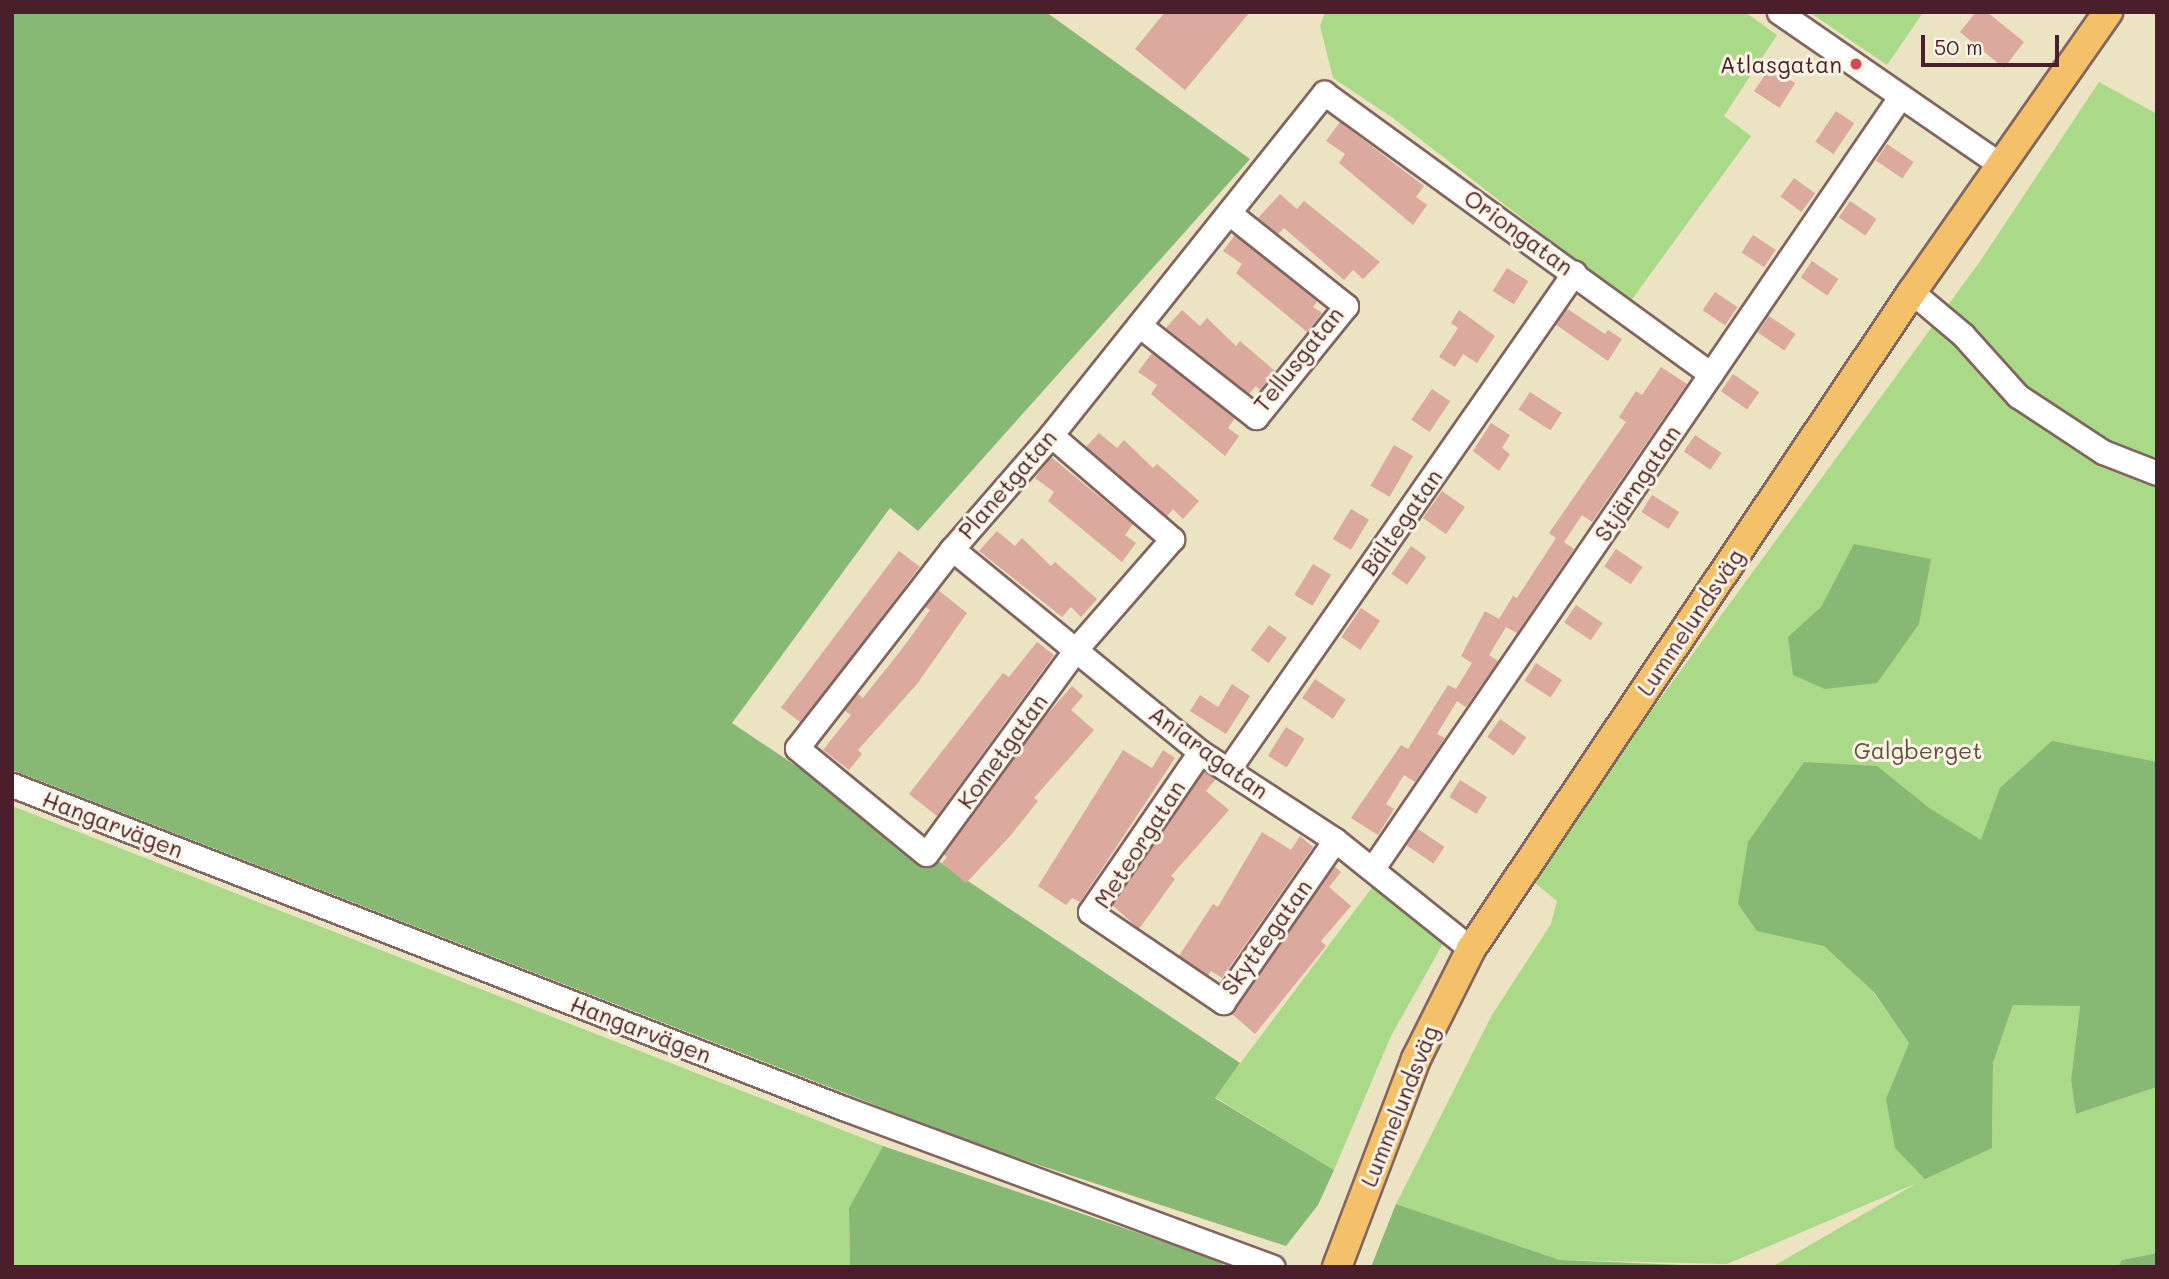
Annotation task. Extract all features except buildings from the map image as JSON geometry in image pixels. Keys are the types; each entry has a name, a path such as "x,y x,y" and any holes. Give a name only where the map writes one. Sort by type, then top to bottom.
{"main road":[{"name":"Lummelundsväg","path":"1337,1267 1416,1059 1471,949 1999,164 2108,12"}],"street":[{"path":"1779,12 1999,164"},
{"name":"Planetgatan","path":"926,853 797,748 952,549 1051,435 1324,93"},
{"name":"Oriongatan","path":"1324,93 1711,374"},
{"name":"Stjärngatan","path":"1373,869 1900,97"},
{"name":"Tellusgatan","path":"1139,325 1256,418 1338,316 1346,306 1229,213"},
{"name":"Bältegatan","path":"1228,770 1574,273"},
{"path":"1912,292 1963,335 2018,396 2103,452 2157,473"},
{"name":"Kometgatan","path":"926,853 1077,648 1172,539 1051,435"},
{"name":"Aniaragatan","path":"952,549 1077,648 1200,752 1335,840 1471,949"},
{"name":"Meteorgatan","path":"1150,953 1090,912 1200,752"},
{"name":"Hangarvägen","path":"12,785 843,1108 1272,1267"},
{"name":"Skyttegatan","path":"1150,953 1223,1002 1335,840"}],"green space":[{"path":"12,12 1046,12 1250,159 918,531 890,508 732,723 1240,1063 1215,1098 1334,1170 1318,1205 1286,1246 981,1146 12,770"},
{"path":"1325,12 1745,12 1777,35 1724,116 1751,136 1630,302 1393,118 1333,78 1320,26"},
{"path":"1809,12 1919,12 1922,14 1887,65"},
{"name":"Galgberget","path":"2099,82 2157,114 2157,973 1873,992 1909,1043 1886,1100 1992,1148 1993,1063 2013,1005 2080,1005 2071,1080 2076,1114 2157,1087 2157,1253 2122,1260 2118,1267 1772,1267 1917,1183 1727,1264 1560,1260 1396,1204 1492,1015 1551,924 1557,901 1529,878 1981,260"},
{"path":"1854,544 1931,559 1919,624 1877,683 1825,689 1793,675 1788,637 1821,607"},
{"path":"2052,741 2157,762 2157,1087 2076,1114 2071,1080 2080,1006 2013,1005 1993,1063 1992,1148 1925,1179 1895,1148 1886,1099 1909,1043 1873,991 1824,946 1757,931 1738,904 1748,842 1804,762 1877,766 1929,808 1981,840 2000,788"},
{"path":"12,806 883,1146 849,1208 850,1267 12,1267"},
{"path":"1374,885 1445,940 1391,1036 1334,1170 1215,1097"},
{"path":"883,1146 1212,1258 1227,1267 850,1267 849,1208"},
{"path":"1396,1204 1560,1260 1731,1267 1371,1267"},
{"path":"2157,1253 2157,1267 2118,1267 2122,1260"}],"place":[{"name":"Atlasgatan","path":"1856,64"}]}
